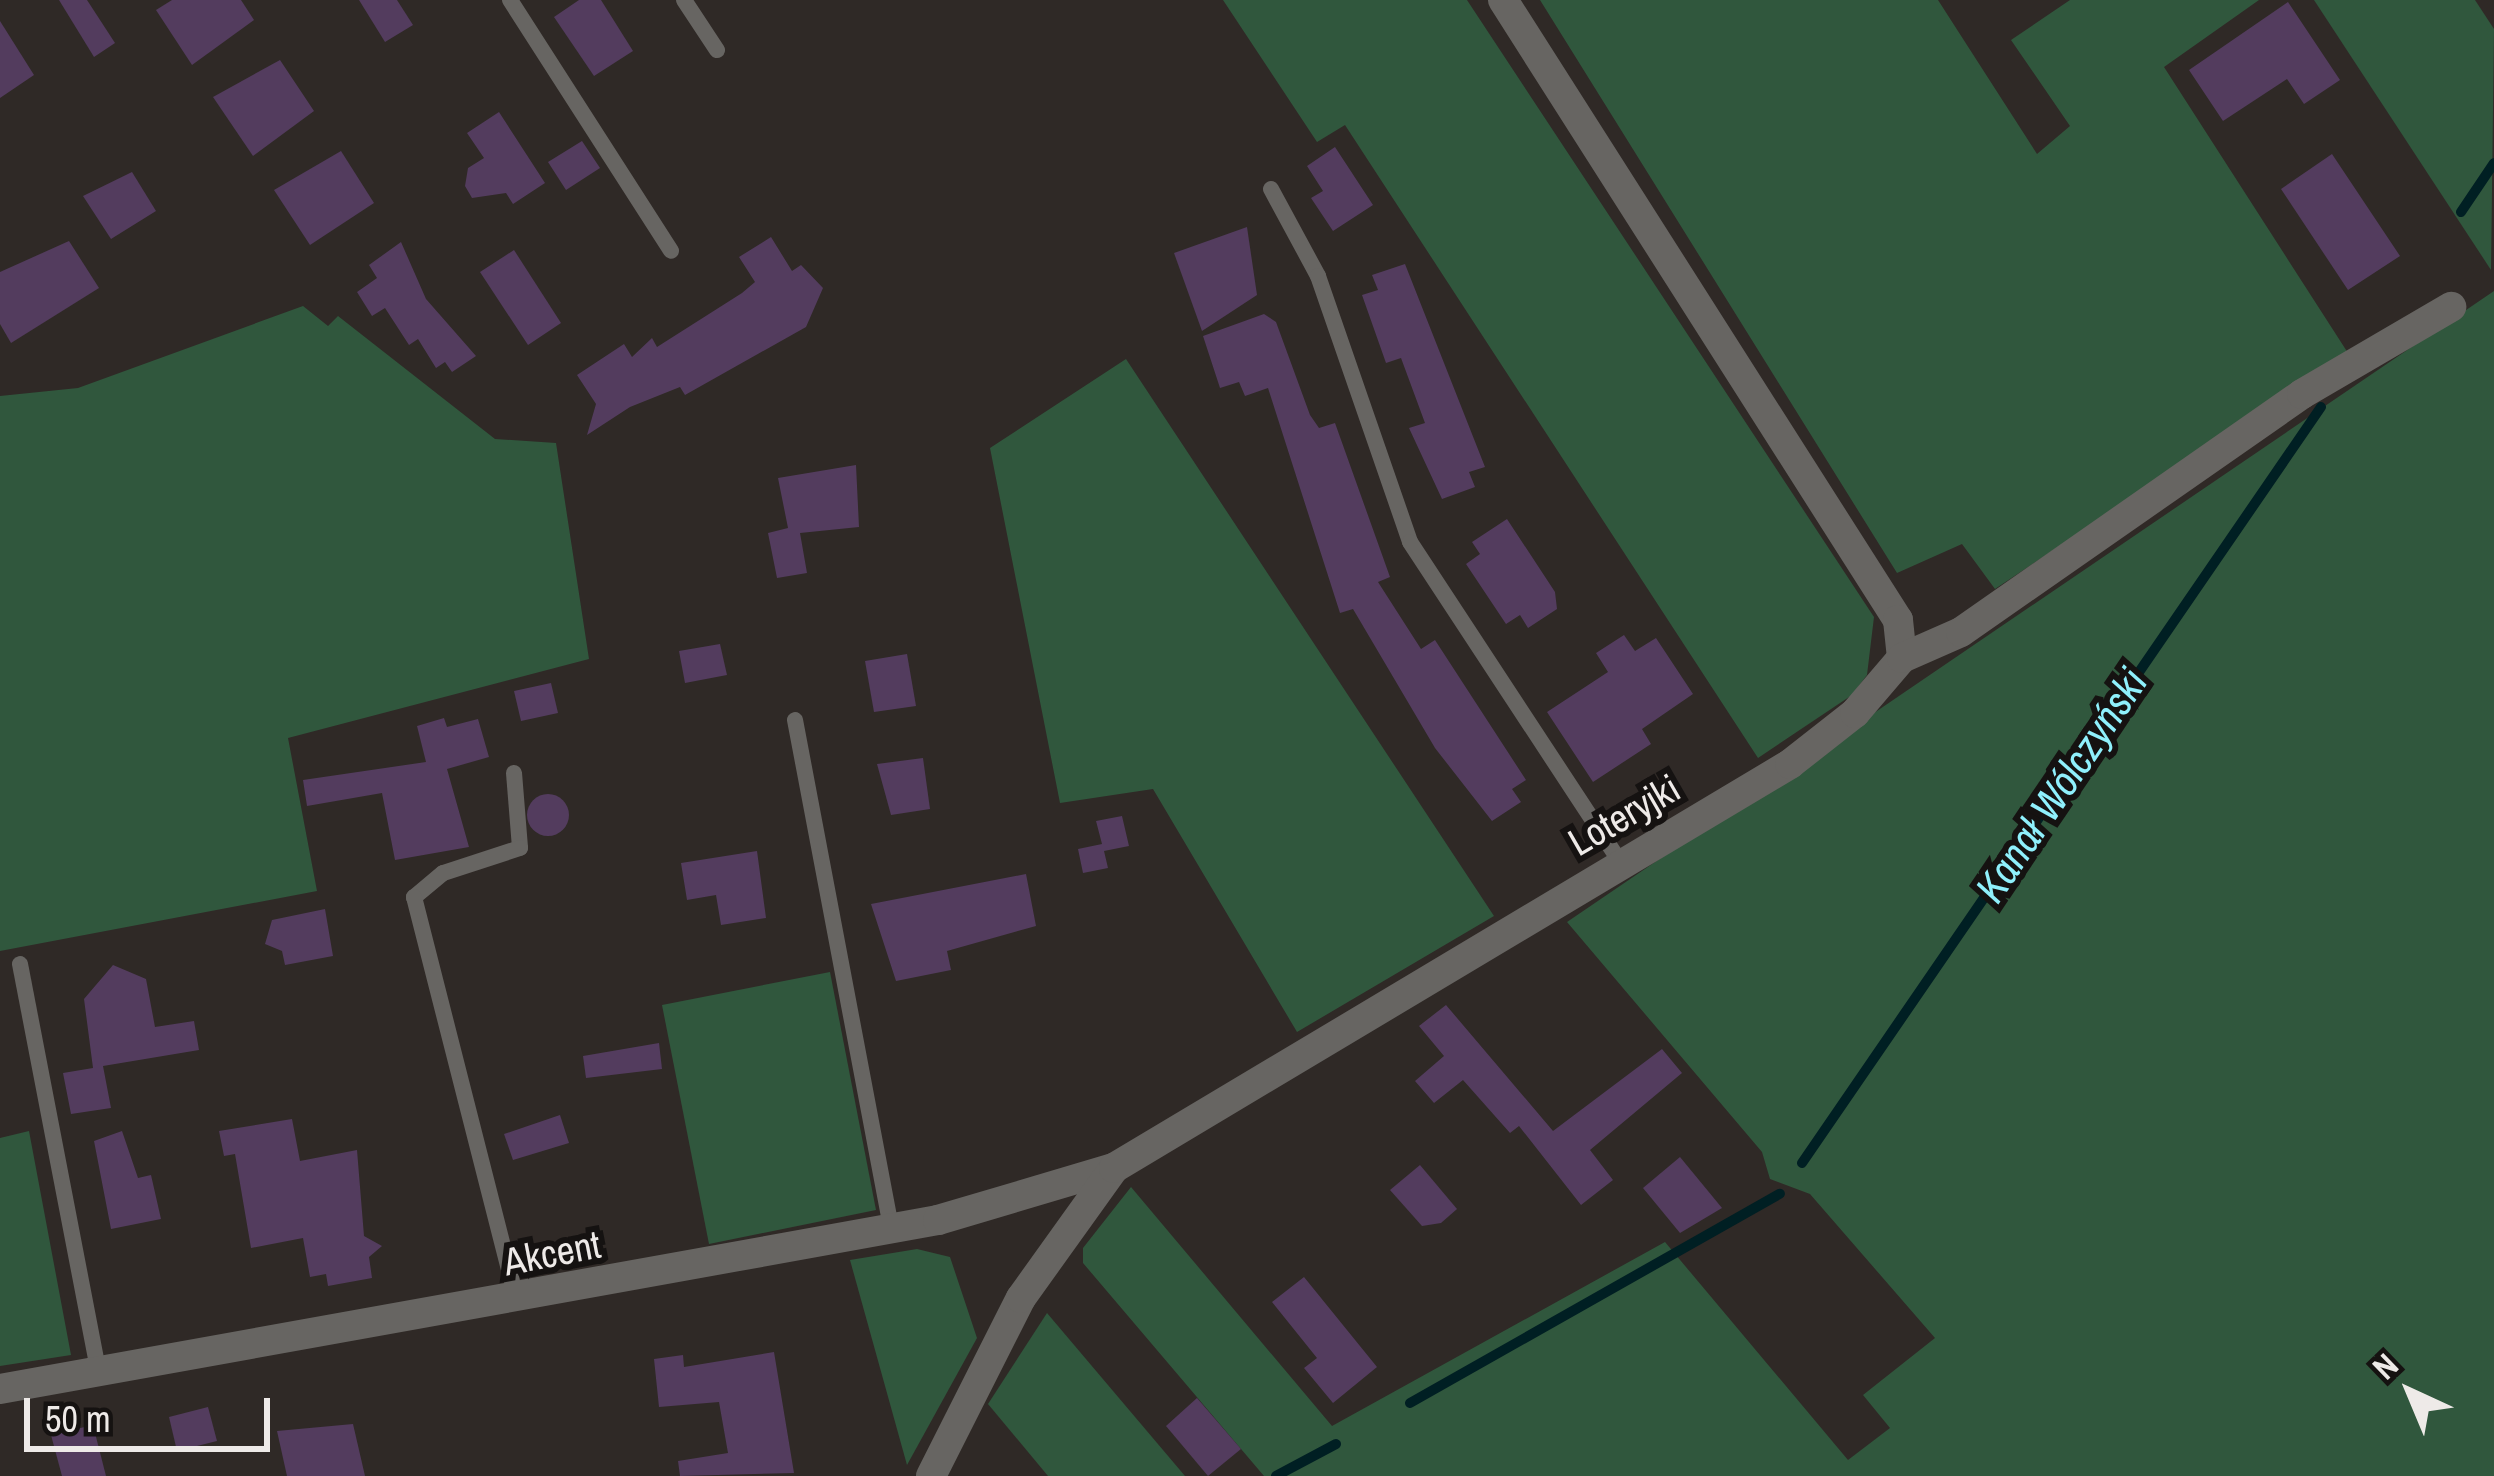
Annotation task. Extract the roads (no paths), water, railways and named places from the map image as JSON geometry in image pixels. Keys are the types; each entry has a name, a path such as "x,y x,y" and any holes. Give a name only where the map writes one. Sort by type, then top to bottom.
{"street":[{"path":"1503,0 1898,620 1902,658"},
{"name":"Loteryjki","path":"931,1476 1022,1298 1114,1168 1790,764 1855,713 1902,658 1961,632 2302,394 2451,308"},
{"name":"Akcent","path":"0,1389 516,1299 891,1227 1030,1198 1114,1168"}],"lane":[{"path":"509,0 671,251"},
{"path":"684,0 717,50"},
{"path":"1271,189 1318,276 1410,542 1620,862"},
{"path":"795,720 891,1227"},
{"path":"514,773 520,848 443,873 414,897 516,1299"},
{"path":"20,964 99,1374"}],"waterway":[{"name":"Kanał Wólczyński","path":"2461,212 2494,163"},
{"name":"Kanał Wólczyński","path":"1802,1163 2321,407"},
{"name":"Kanał Wólczyński","path":"1410,1403 1780,1194"},
{"name":"Kanał Wólczyński","path":"1276,1476 1336,1444"}]}
